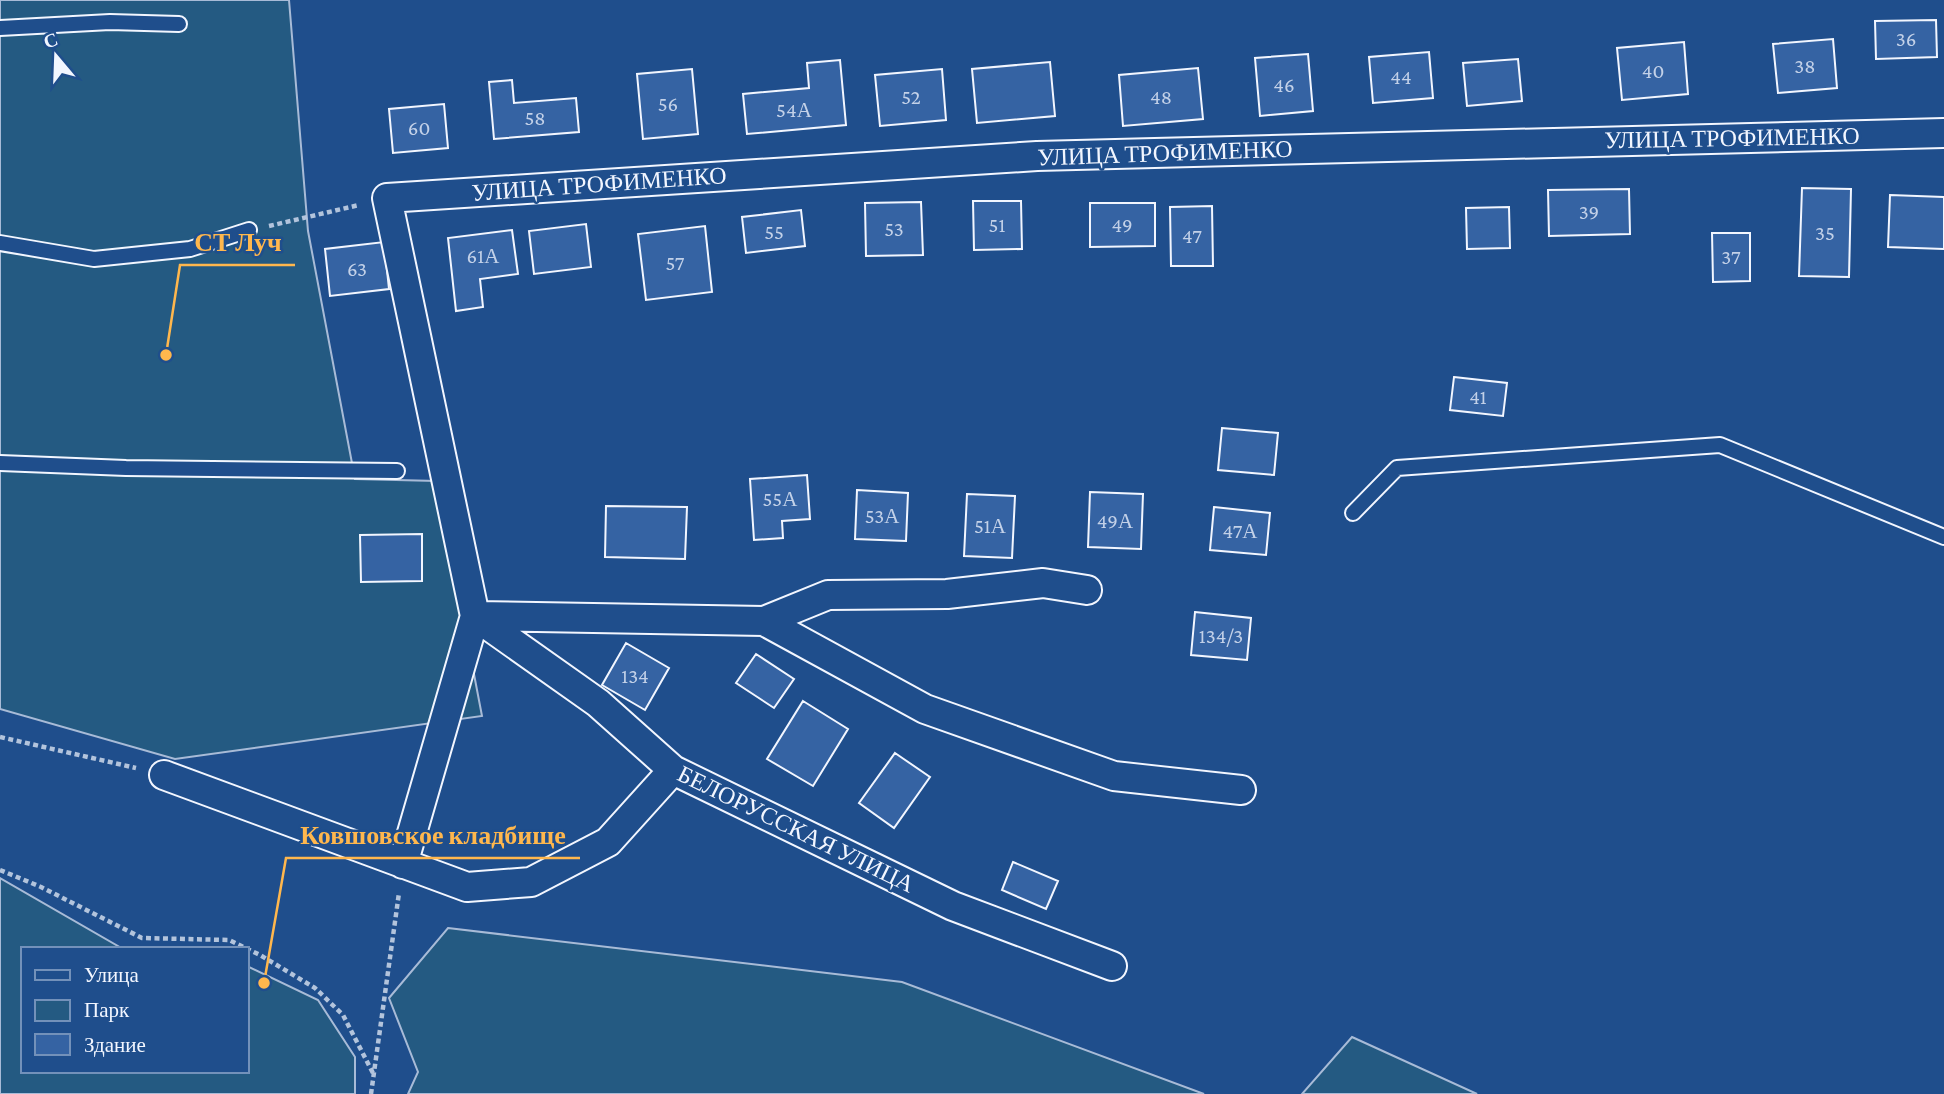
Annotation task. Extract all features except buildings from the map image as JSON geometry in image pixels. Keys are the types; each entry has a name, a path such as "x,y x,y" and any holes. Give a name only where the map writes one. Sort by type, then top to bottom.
{"street":[{"name":"УЛИЦА ТРОФИМЕНКО","path":"387,198 1037,156 1944,133"},
{"path":"387,198 475,616 403,864"},
{"path":"475,616 764,621 828,594 947,594 1043,583 1087,590"},
{"name":"БЕЛОРУССКАЯ УЛИЦА","path":"475,616 598,703 673,771 953,906 1112,966"},
{"path":"764,621 925,709 950,718 1114,776 1241,790"},
{"path":"164,775 467,887 531,882 608,842 673,771"}],"lane":[{"path":"0,28 110,22 179,24"},
{"path":"0,243 94,259 190,249 249,230"},
{"path":"1353,513 1396,468 1720,445 1944,537"},
{"path":"0,463 126,468 397,471"}],"path":[{"path":"249,230 387,198"},
{"path":"0,737 164,775"},
{"path":"371,1094 403,864"},
{"path":"0,870 41,887 142,939 229,940 243,947"},
{"path":"248,949 315,988 343,1014 374,1075"}],"green space":[{"path":"0,0 289,0 308,231 355,479 437,481 482,716 175,759 0,709"},
{"path":"0,878 120,947 21,947 21,1073 248,1073 248,966 318,1000 355,1057 355,1094 0,1094"},
{"path":"448,928 902,982 1204,1094 408,1094 418,1072 389,998"},
{"path":"1352,1037 1477,1094 1302,1094"}],"place":[{"name":"СТ Луч","path":"166,355"},
{"name":"Ковшовское кладбище","path":"264,983"}]}
